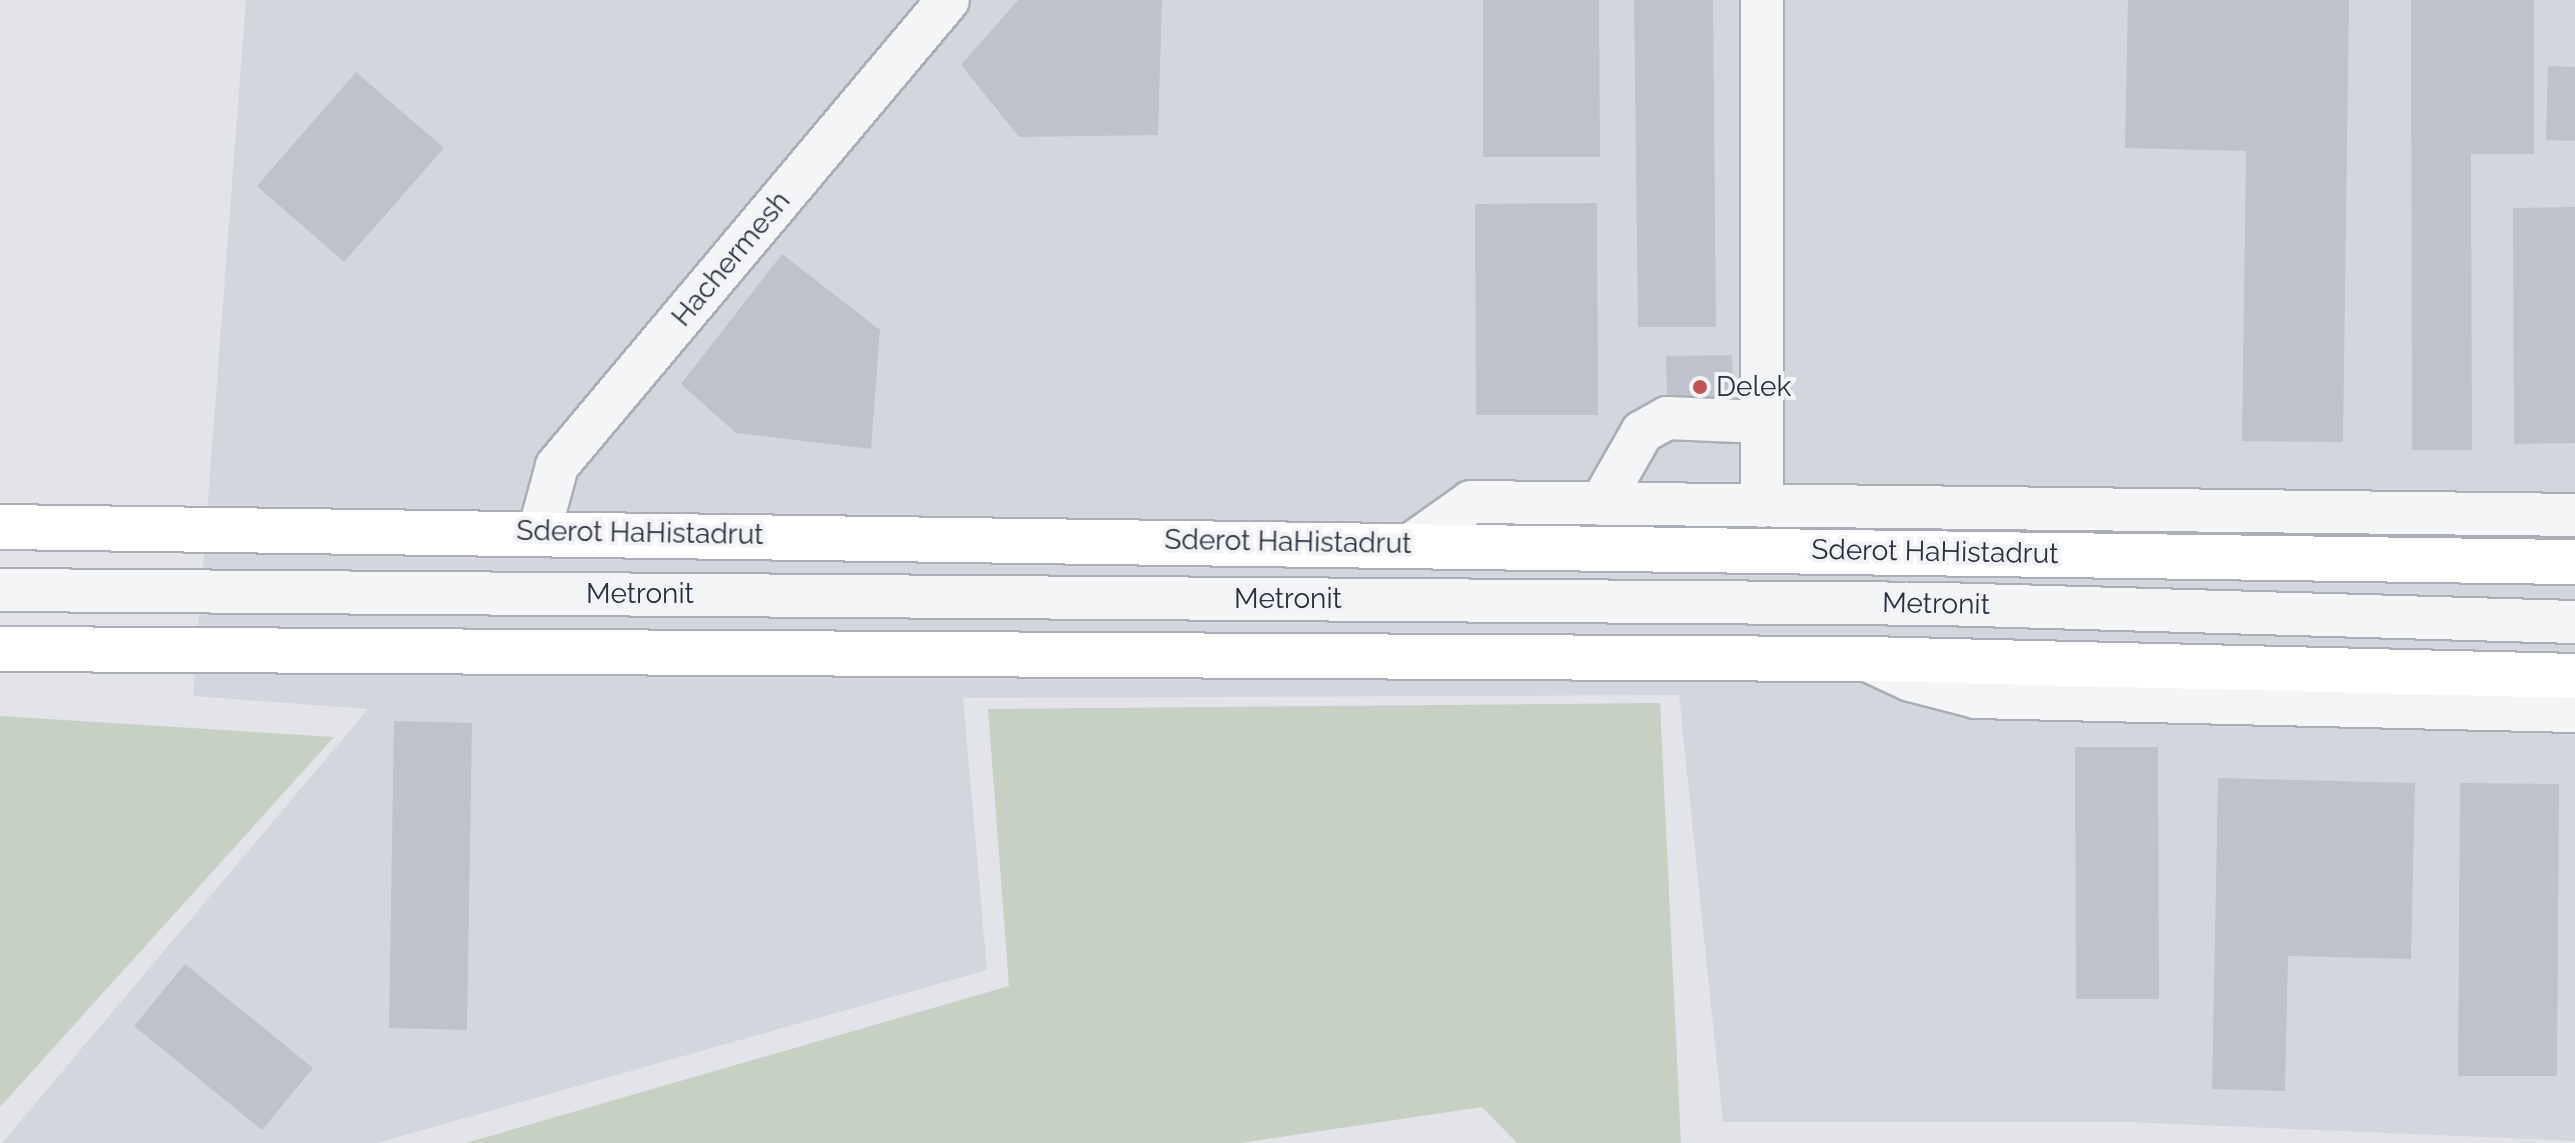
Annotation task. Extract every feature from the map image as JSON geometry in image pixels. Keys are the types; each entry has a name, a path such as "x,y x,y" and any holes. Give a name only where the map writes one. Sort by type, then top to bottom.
{"highway":[{"name":"Sderot HaHistadrut","path":"0,527 2575,562"},
{"path":"0,649 1866,659 2575,676"}],"street":[{"name":"Hachermesh","path":"539,532 557,466 948,0"},
{"path":"1762,0 1762,506"},
{"path":"1601,504 1642,432 1667,418 1762,422"},
{"path":"1412,544 1471,502 2575,515"},
{"path":"1884,506 1954,552"},
{"name":"Metronit","path":"0,590 1926,603 2575,622"},
{"path":"1866,659 1910,680 1976,697 2575,711"}],"shaded area":[{"path":"246,0 2575,0 2575,1141 2127,1122 1723,1122 1679,695 963,698 987,970 377,1143 2,1143 368,709 193,696"}],"green space":[{"path":"1660,703 1681,1143 1517,1143 1482,1107 1240,1143 466,1143 1009,986 988,709"},
{"path":"0,716 334,737 0,1107"}],"building":[{"path":"1018,0 1162,0 1158,135 1019,137 961,65"},
{"path":"1483,0 1599,0 1600,157 1483,157"},
{"path":"1634,0 1713,0 1716,327 1638,327"},
{"path":"2128,0 2349,0 2343,442 2242,441 2246,151 2125,148"},
{"path":"2411,0 2534,0 2534,154 2471,154 2472,450 2412,450"},
{"path":"2548,66 2575,67 2575,141 2546,140"},
{"path":"356,72 444,148 344,262 257,186"},
{"path":"1597,203 1598,415 1476,415 1475,204"},
{"path":"2575,207 2575,443 2514,444 2513,208"},
{"path":"782,254 880,330 871,449 736,433 681,384"},
{"name":"Delek","path":"1732,355 1735,439 1668,441 1666,356"},
{"path":"394,721 472,723 467,1030 389,1028"},
{"path":"2075,747 2158,747 2159,999 2076,999"},
{"path":"2218,778 2415,783 2411,959 2288,956 2285,1091 2212,1089"},
{"path":"2460,783 2559,784 2557,1076 2458,1076"},
{"path":"185,964 313,1068 262,1130 134,1026"}],"place":[{"name":"Delek","path":"1700,387"}]}
